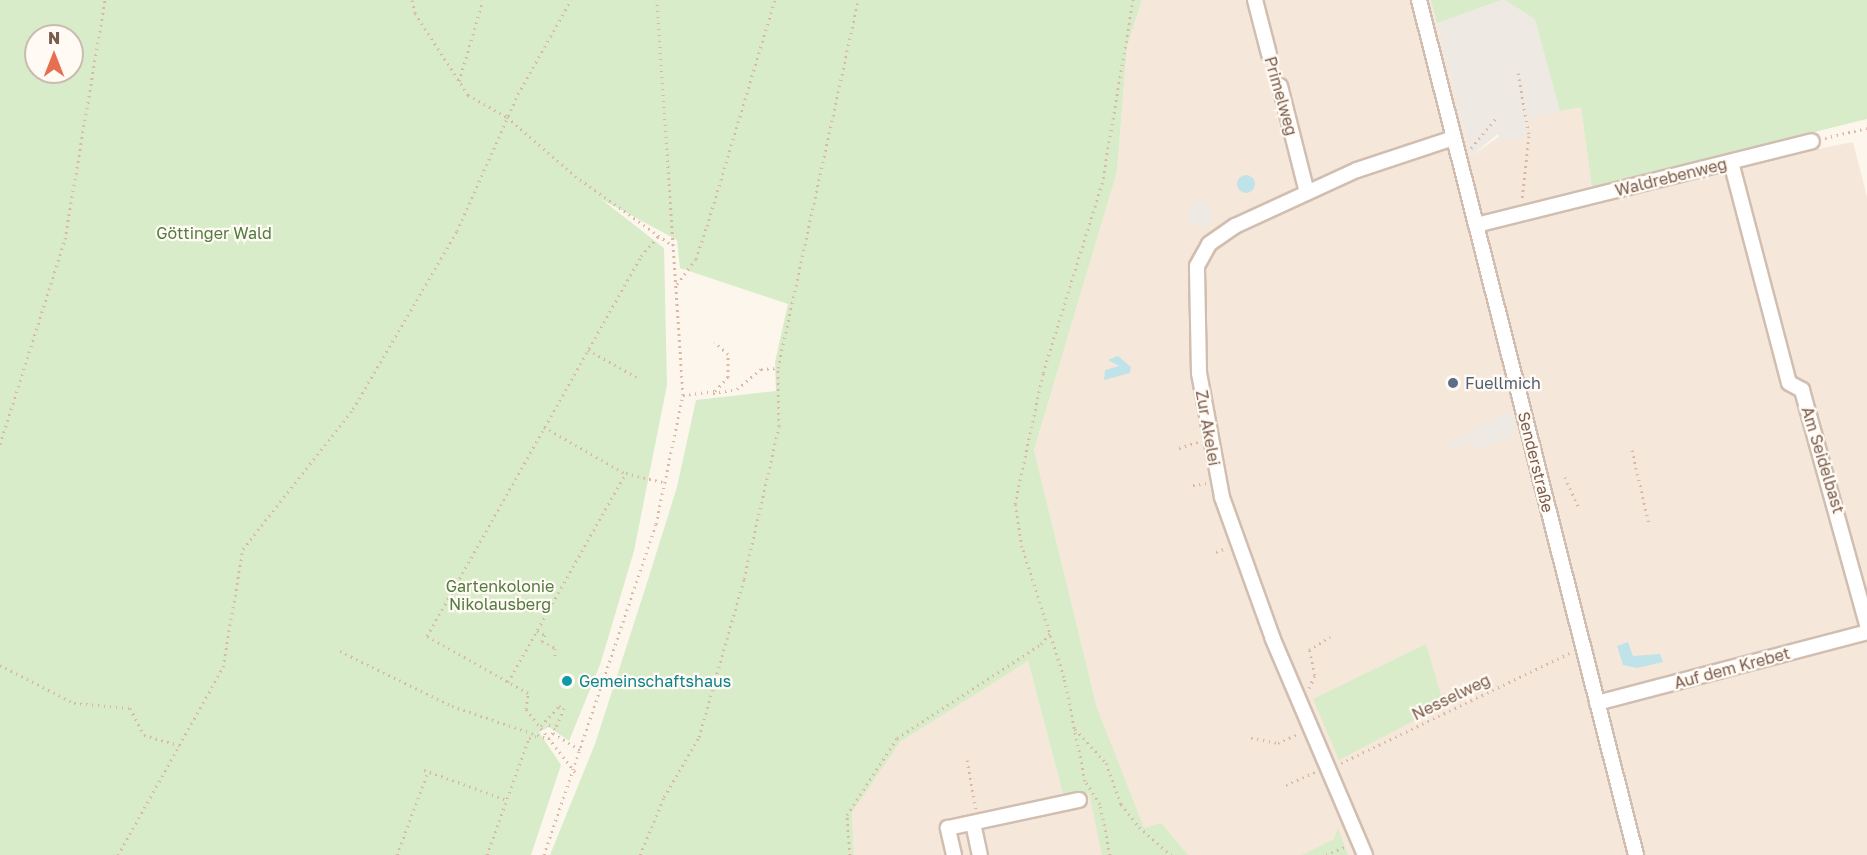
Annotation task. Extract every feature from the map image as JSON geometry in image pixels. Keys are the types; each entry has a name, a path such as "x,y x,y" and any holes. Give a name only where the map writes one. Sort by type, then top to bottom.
{"street":[{"name":"Primelweg","path":"1256,0 1269,54"},
{"name":"Senderstraße","path":"1419,0 1636,855"},
{"name":"Primelweg","path":"1280,86 1307,193"},
{"name":"Zur Akelei","path":"1365,855 1242,561 1208,440 1196,327 1202,253 1220,234 1307,193 1388,158 1454,138"},
{"name":"Waldrebenweg","path":"1476,225 1812,141"},
{"name":"Am Seidelbast","path":"1731,162 1790,383 1802,390 1867,625"},
{"name":"Auf dem Krebet","path":"1597,703 1867,632"},
{"path":"954,855 948,828 1079,800"},
{"path":"974,823 980,855"}],"path":[{"path":"0,444 65,238 105,0"},
{"path":"412,0 468,95 507,117 575,176 674,246"},
{"path":"459,81 483,0"},
{"path":"118,855 223,667 243,549 353,409 457,231 507,117 571,0"},
{"path":"544,855 582,752 666,483 683,395 657,0"},
{"path":"677,284 696,259 775,0"},
{"path":"640,855 705,718 770,467 781,406 777,368 858,0"},
{"path":"1110,855 1100,804 1085,781 1051,632 1018,531 1017,483 1043,373 1102,184 1133,0"},
{"path":"1517,215 1529,165 1520,104 1526,95 1518,73"},
{"path":"1460,162 1495,119"},
{"path":"1812,141 1867,128"},
{"path":"575,772 526,709 528,693 427,636 588,350 659,235"},
{"path":"709,393 723,383 731,366 725,349 714,342"},
{"path":"588,350 640,380"},
{"path":"683,395 731,391 761,369 777,368"},
{"path":"544,427 626,474 666,483"},
{"path":"1179,448 1208,440"},
{"path":"1632,450 1649,524"},
{"path":"508,682 626,474"},
{"path":"1565,477 1579,509"},
{"path":"537,631 545,634 542,641 555,648 555,660"},
{"path":"850,855 847,815 897,738 1041,644 1051,632"},
{"path":"1297,693 1314,686 1309,650 1330,637"},
{"name":"Nesselweg","path":"1286,785 1329,768 1583,647"},
{"path":"340,651 417,693 549,739"},
{"path":"0,665 74,703 130,708 144,735 180,745"},
{"path":"541,726 559,706 564,708 549,739"},
{"path":"546,723 555,729"},
{"path":"1251,738 1278,743 1311,727"},
{"path":"1074,728 1106,764 1121,804 1139,827 1172,855"},
{"path":"553,733 582,752"},
{"path":"487,855 529,738 538,735"},
{"path":"967,760 974,823"},
{"path":"397,855 426,771 507,800"},
{"path":"1326,855 1360,840"}],"shaded area":[{"path":"1142,0 1431,0 1471,156 1523,120 1581,106 1592,187 1810,132 1813,150 1853,142 1867,197 1867,855 854,855 852,812 884,760 900,742 993,682 1028,661 1064,798 1097,708 1034,450 1117,172 1127,47"},
{"path":"1431,0 1735,0 1771,142 1592,187 1581,106 1524,120 1527,136 1501,143 1498,134 1471,156"},
{"path":"1200,201 1209,205 1213,214 1209,223 1200,227 1191,223 1187,214 1191,205"},
{"path":"1511,411 1517,435 1474,450 1467,442 1452,449 1449,442"}],"green space":[{"name":"Göttinger Wald","path":"0,0 1142,0 1127,47 1117,172 1034,450 1097,708 1144,828 1161,823 1188,855 1102,855 1089,793 1064,798 1028,661 900,742 852,812 854,855 550,855 595,744 646,586 677,487 696,400 776,391 775,362 788,304 680,268 677,240 601,199 664,248 667,385 634,551 600,665 569,741 549,727 539,732 561,765 531,855 0,855"},
{"path":"1431,0 1501,0 1437,23"},
{"path":"1505,0 1867,0 1867,119 1592,187 1581,107 1560,111 1535,19"},
{"path":"1426,644 1444,705 1339,760 1313,699"},
{"path":"1338,828 1348,855 1302,855 1334,839"}],"water":[{"path":"1242,175 1250,175 1255,180 1253,191 1242,193 1237,188 1237,180"},
{"path":"1118,356 1131,367 1130,373 1104,380 1105,370 1119,366 1108,360"},
{"path":"1628,642 1633,656 1660,654 1663,662 1637,668 1623,665 1617,646"}],"place":[{"name":"Fuellmich","path":"1453,383"},
{"name":"Gemeinschaftshaus","path":"567,681"}],"park label":[{"name":"Gartenkolonie Nikolausberg","path":"500,595"}]}
